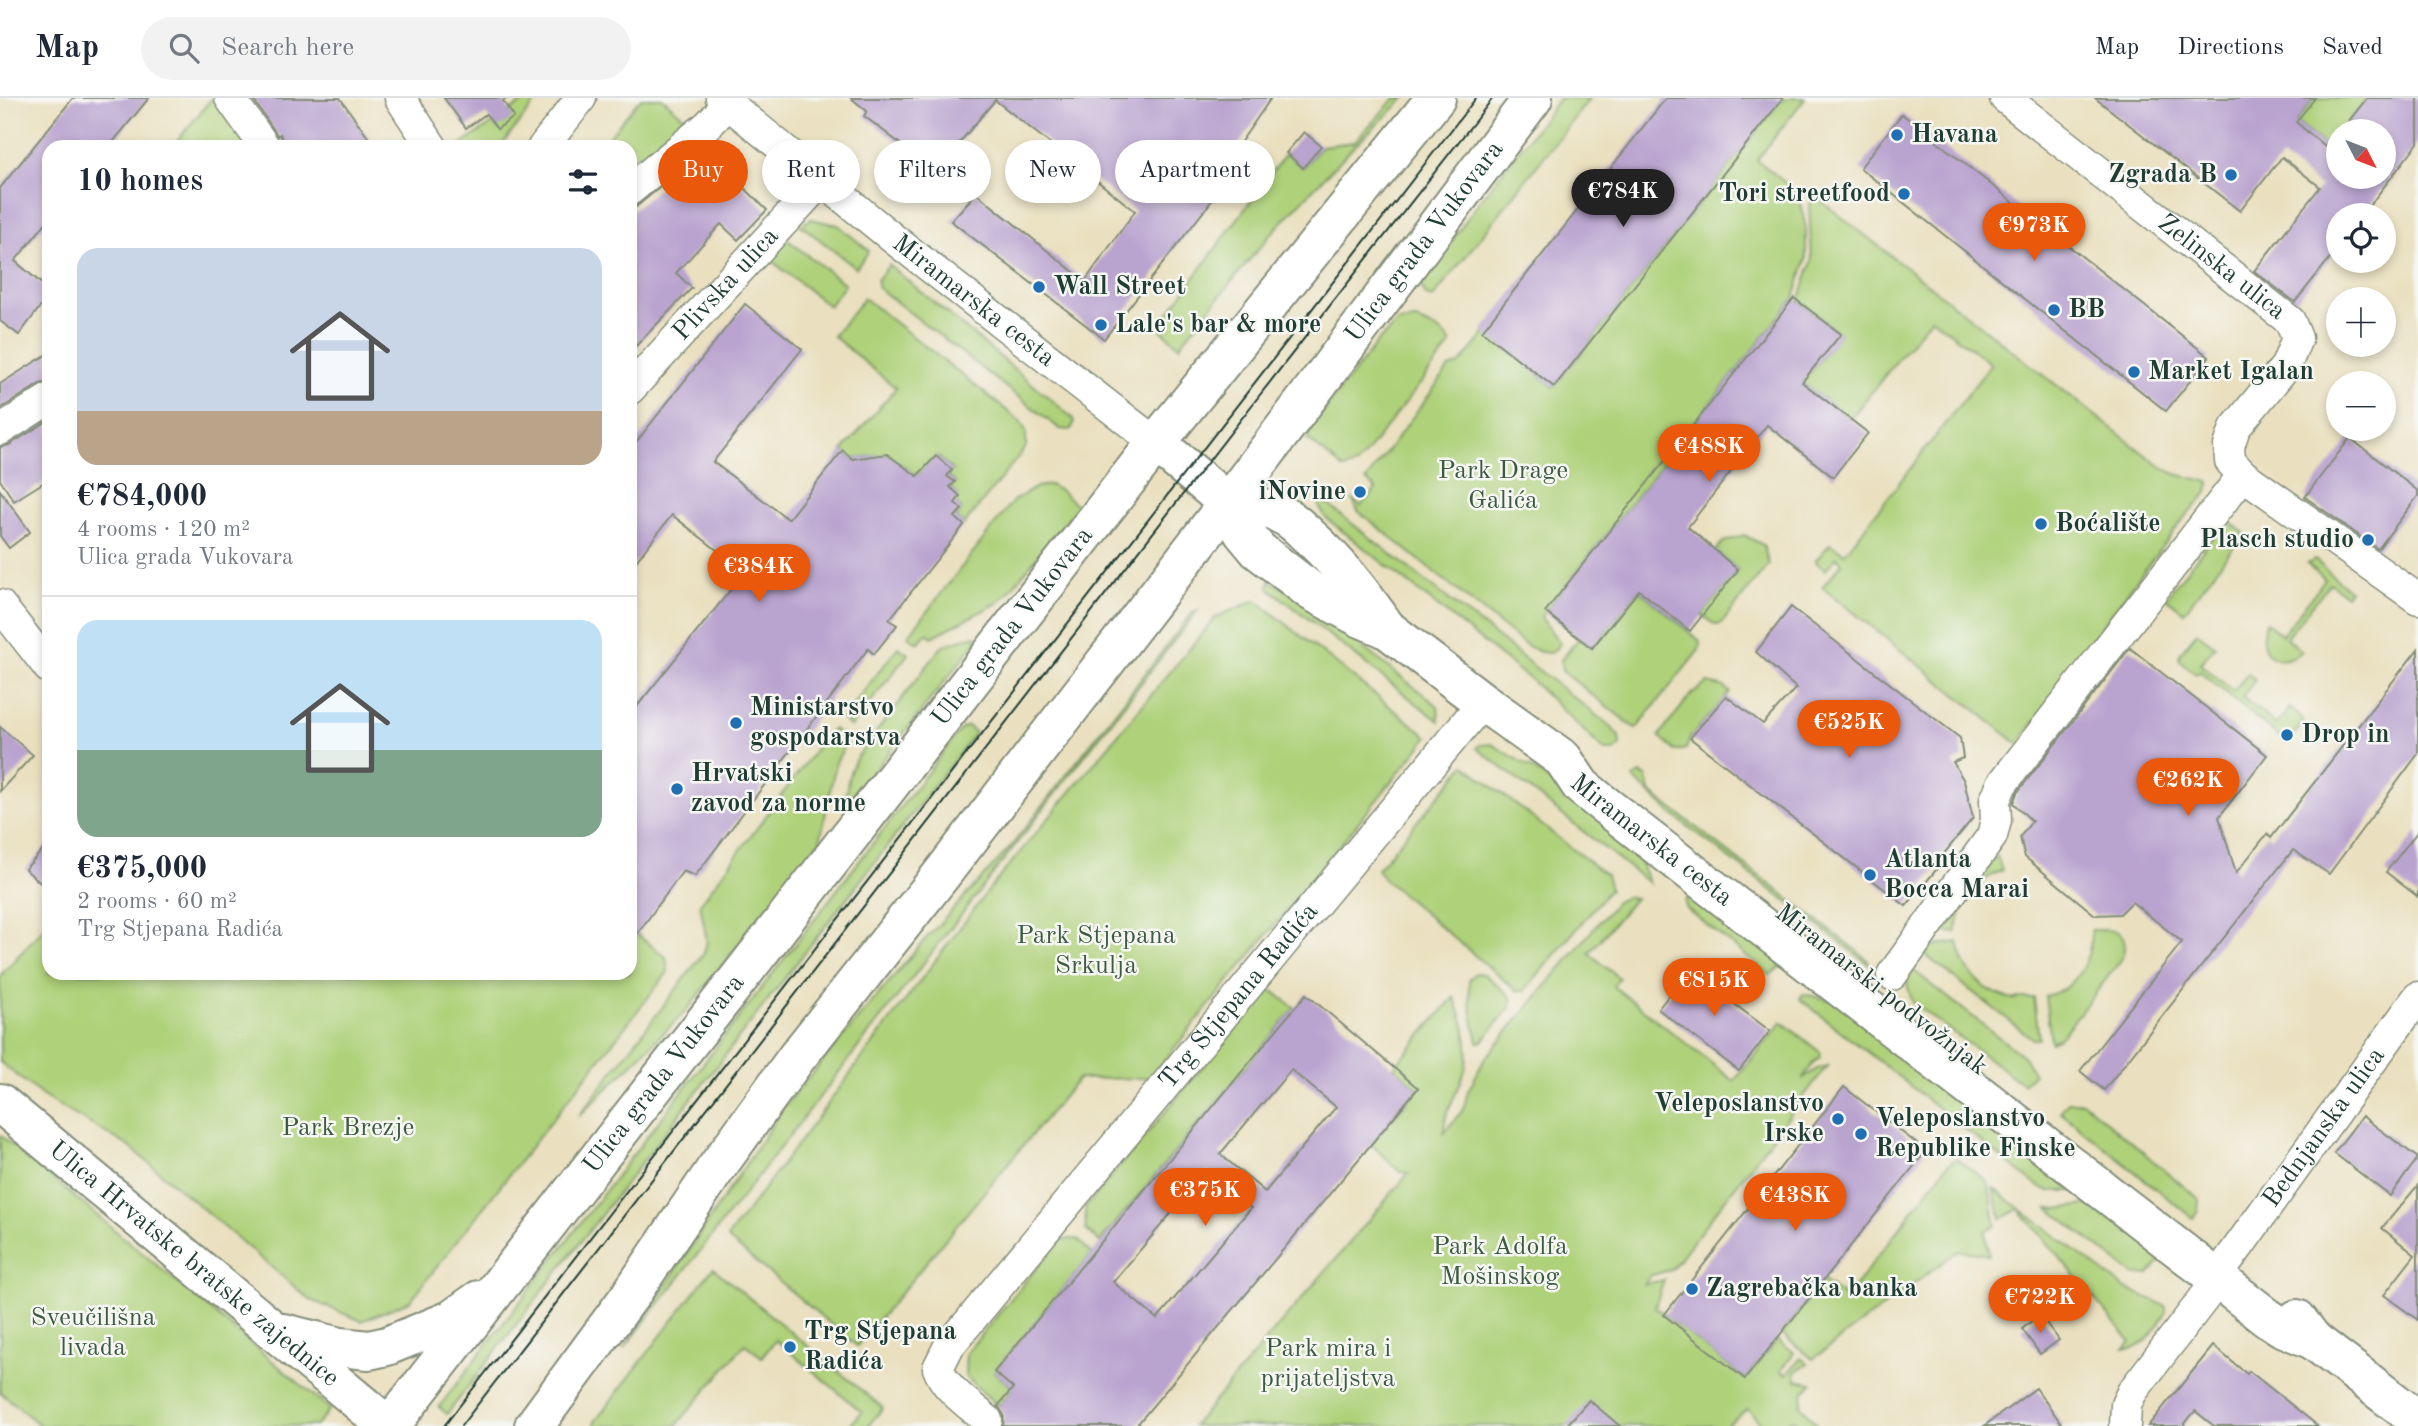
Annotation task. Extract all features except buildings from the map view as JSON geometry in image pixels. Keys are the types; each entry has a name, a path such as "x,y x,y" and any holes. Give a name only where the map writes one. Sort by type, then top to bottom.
{"main road":[{"name":"Ulica grada Vukovara","path":"389,1426 1156,443 1436,98"},
{"name":"Ulica grada Vukovara","path":"540,1421 797,1057 1228,503 1533,98"},
{"name":"Miramarska cesta","path":"1156,443 1228,503 1243,532 1258,550 1311,591 1387,629 1563,759 1581,786 1597,799 2223,1270 2282,1327 2313,1340 2418,1420"},
{"name":"Ulica Hrvatske bratske zajednice","path":"0,1103 389,1426"},
{"path":"274,1331 340,1347 369,1350 451,1320 501,1283"}],"street":[{"path":"230,98 260,140"},
{"path":"400,98 427,140"},
{"path":"548,140 581,98"},
{"name":"Zelinska ulica","path":"2006,98 2290,321 2297,338 2286,366 2235,429 2229,446 2230,461 2243,475 2418,599"},
{"path":"637,184 708,125 724,101"},
{"name":"Miramarska cesta","path":"724,101 772,140"},
{"name":"Plivska ulica","path":"637,381 801,203"},
{"name":"Miramarska cesta","path":"851,203 1156,443"},
{"path":"0,430 42,403"},
{"path":"1892,975 1992,836 1996,820 1995,800 2002,784 2243,475"},
{"path":"0,605 42,659"},
{"name":"Trg Stjepana Radića","path":"986,1420 948,1386 941,1376 938,1368 949,1346 1483,702"},
{"name":"Bednjanska ulica","path":"2223,1270 2418,997"},
{"path":"2125,1426 2126,1405 2132,1392 2223,1270"}],"green space":[{"path":"212,98 215,98 245,140 178,140"},
{"path":"520,98 539,98 506,140 468,140 523,102"},
{"path":"641,98 662,98 690,122 670,140 658,140 658,151 637,170 637,140 606,140"},
{"path":"1395,98 1405,98 1353,147 1269,236 1179,346 1158,327 1249,203 1275,203 1275,168 1286,153 1303,168 1321,146 1354,142"},
{"path":"1560,98 1590,98 1433,298 1426,296 1421,286 1480,200"},
{"name":"Park Drage Galića","path":"1783,98 1805,98 1757,160 1798,193 1806,229 1806,260 1794,298 1541,617 1560,644 1551,653 1540,652 1524,644 1358,511 1352,499 1361,506 1376,489 1366,480 1449,368 1459,365 1486,333 1554,387"},
{"path":"2315,98 2367,98 2350,119 2326,119 2326,147 2296,122"},
{"path":"1816,197 2156,463 2175,474 2210,482 2208,492 2182,521 2082,652 2076,667 2018,744 1822,587 1842,563 1837,557 1825,570 1815,561 1830,544 1845,553 1991,364 1931,318 1850,419 1802,382 1840,334 1799,301 1812,261 1809,205"},
{"path":"811,219 838,225 869,251 856,268 801,225"},
{"path":"785,238 845,284 829,306 772,261 773,252"},
{"path":"889,265 1060,407 1074,420 1070,430 1060,429 877,287 877,280"},
{"path":"864,298 1020,421 1026,431 1026,447 964,525 955,517 962,509 955,503 959,496 950,487 955,482 947,476 952,470 937,456 917,476 887,454 852,459 843,450 896,388 833,336"},
{"path":"1417,320 1441,332 1451,344 1357,465 1344,469 1307,439 1313,425 1379,340 1398,322"},
{"path":"1050,485 1078,506 1007,594 996,604 932,637 927,633 918,643 908,636 1014,500 1037,487"},
{"path":"1322,500 1606,723 1619,736 1620,746 1614,751 1605,751 1532,681 1325,517 1318,504"},
{"path":"2226,519 2244,533 2184,612 2166,598"},
{"path":"1744,535 1763,545 1769,564 1721,624 1716,625 1702,615 1738,570 1715,551 1723,542"},
{"path":"2315,560 2349,590 2346,595 2330,583 2286,638 2302,651 2292,657 2276,659 2265,649 2263,642 2266,622 2282,635 2325,579 2307,564"},
{"path":"1270,581 1288,590 1438,706 1439,721 1269,588"},
{"path":"1639,590 1700,641 1699,650 1636,729 1562,671 1561,660 1579,638 1592,648"},
{"name":"Park Stjepana Srkulja","path":"1256,600 1428,737 1150,1078 1078,1079 857,1346 727,1238 987,892 1216,617"},
{"path":"1198,610 623,1350 783,1108 922,943 1008,850 1193,612"},
{"path":"2197,632 2215,646 2200,664 2233,691 2248,674 2255,680 2242,697 2276,725 2290,708 2305,721 2287,743 2199,671 2196,674 2179,660 2180,653"},
{"path":"975,635 975,643 849,803 846,800 848,783 857,757 940,649"},
{"path":"898,647 908,654 851,727 842,719"},
{"path":"1707,683 1722,686 1730,692 1690,738 1686,749 1675,751 1659,736 1690,696"},
{"path":"968,726 975,733 447,1414 439,1407 961,729"},
{"path":"833,729 846,738 836,762 820,841 686,1011 578,1117 704,953 707,941 700,904"},
{"path":"1492,744 1542,775 1632,842 1649,883 1477,748 1480,745"},
{"path":"1465,765 1606,875 1610,889 1524,991 1517,991 1384,879 1377,869"},
{"path":"1640,774 1647,777 1650,792 1866,958 1870,965 1674,816 1633,778"},
{"path":"1997,856 2002,870 1984,881 1970,895 1961,913 1956,933 1939,931"},
{"path":"1689,895 1778,954 1780,967 1770,975 1686,908 1685,902"},
{"path":"1626,897 1635,898 1589,953 1619,978 1613,986 1734,1081 1782,1022 1821,1053 1820,1058 1802,1079 1827,1066 1671,1270 1651,1275 1644,1284 1664,1280 1655,1307 1745,1379 1777,1340 1794,1352 1781,1371 1787,1374 1801,1358 1808,1363 1795,1372 1796,1380 1812,1383 1803,1393 1801,1406 1818,1426 1801,1426 1793,1419 1780,1426 1763,1426 1748,1409 1726,1426 1193,1426 1409,1173 1400,1172 1371,1144 1418,1088 1394,1067 1454,997 1468,1049 1464,1075 1447,1115 1444,1132 1463,1110 1468,1091 1484,1060 1616,902"},
{"name":"Park Brezje","path":"42,930 42,980 637,980 637,934 666,957 668,972 410,1301 362,1321 310,1300 130,1147 44,1097 0,1062 0,976"},
{"path":"2091,930 2120,933 2124,942 2121,960 2060,1038 2051,1042 2045,996 2065,987 2080,972 2089,952"},
{"path":"1958,942 1965,964 1977,981 2005,997 2017,1000 2034,998 2039,1039 2033,1039 1924,954 1931,946"},
{"path":"1913,970 2024,1057 2034,1074 2023,1084 1913,1003 1906,981"},
{"path":"1476,973 1484,974 1511,997 1511,1006 1482,1042 1478,1042 1470,1004 1469,980"},
{"path":"1266,991 1273,991 1295,1008 1100,1242 1086,1230 1085,1208"},
{"path":"1803,994 1840,1002 2073,1191 2049,1191 2036,1185 1800,999"},
{"path":"2068,1102 2083,1102 2199,1199 2198,1210 2193,1218 2060,1112"},
{"name":"Sveučilišna livada","path":"0,1135 330,1409 316,1426 41,1426 0,1392"},
{"path":"1956,1158 1988,1182 1996,1226 1985,1231 1989,1255 1959,1250 1813,1359 1782,1334 1823,1281 1846,1298 1945,1168"},
{"path":"1993,1188 2124,1288 2166,1307 2166,1313 2149,1338 2132,1349 2124,1349 2131,1342 2019,1209 2001,1219"},
{"path":"2092,1204 2166,1256 2148,1275 2134,1275 2047,1207 2057,1209"},
{"path":"1061,1239 1077,1239 1092,1254 994,1372 1013,1388 998,1406 965,1376 966,1353"},
{"path":"713,1268 883,1408 868,1426 849,1426 862,1412 776,1340 762,1357 745,1344 676,1426 597,1426 594,1423"}],"tram line":[{"path":"444,1426 1476,98"},
{"path":"461,1426 1493,98"}],"place":[{"name":"Havana","path":"1897,135"},
{"name":"Zgrada B","path":"2231,175"},
{"name":"Tori streetfood","path":"1904,194"},
{"name":"Wall Street","path":"1039,287"},
{"name":"BB","path":"2054,310"},
{"name":"Lale's bar & more","path":"1101,325"},
{"name":"Market Igalan","path":"2134,372"},
{"name":"iNovine","path":"1360,492"},
{"name":"Boćalište","path":"2041,524"},
{"name":"Plasch studio","path":"2368,540"},
{"name":"Ministarstvo gospodarstva","path":"736,723"},
{"name":"Drop in","path":"2287,735"},
{"name":"Hrvatski zavod za norme","path":"677,789"},
{"name":"Atlanta Bocca Marai","path":"1870,875"},
{"name":"Veleposlanstvo Irske","path":"1838,1119"},
{"name":"Veleposlanstvo Republike Finske","path":"1861,1134"},
{"name":"Zagrebačka banka","path":"1692,1289"},
{"name":"Trg Stjepana Radića","path":"790,1347"}],"park label":[{"name":"Park Adolfa Mošinskog","path":"1500,1262"},
{"name":"Park mira i prijateljstva","path":"1328,1364"}]}
